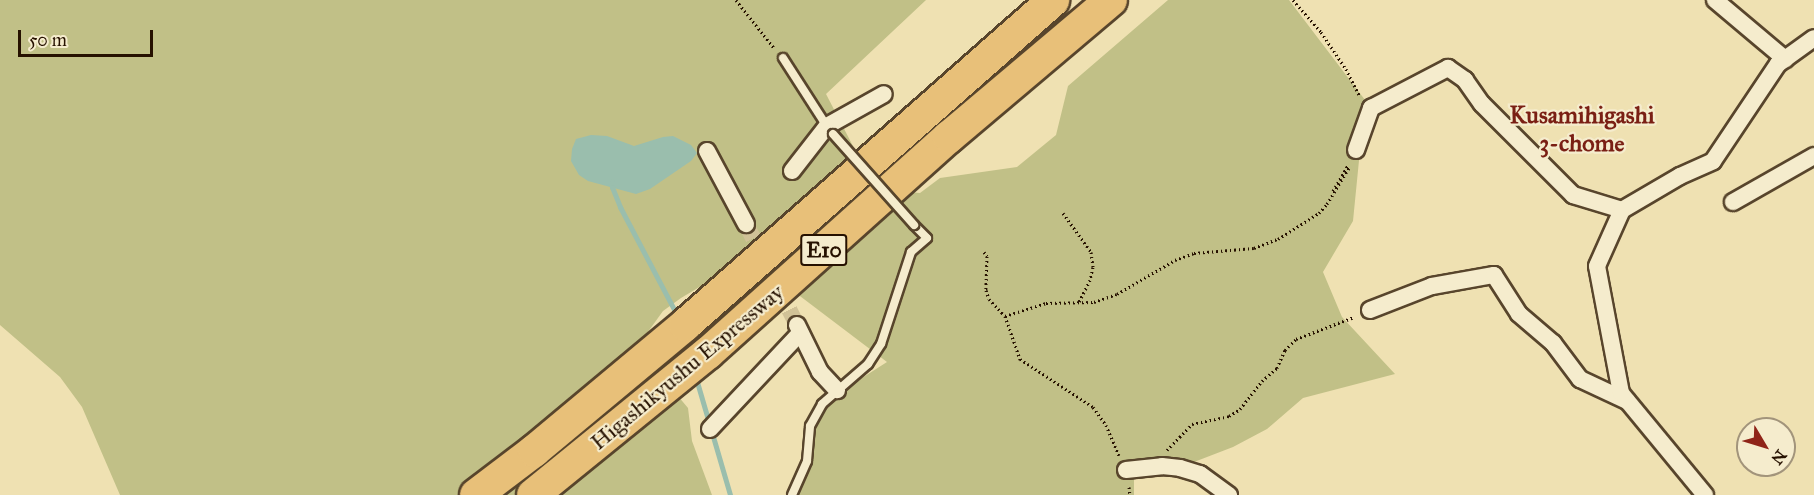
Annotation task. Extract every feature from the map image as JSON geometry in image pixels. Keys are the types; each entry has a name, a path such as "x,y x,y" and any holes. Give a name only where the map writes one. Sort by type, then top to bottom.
{"highway":[{"name":"Higashikyushu Expressway","path":"476,495 534,451 685,326 1053,0"},
{"name":"Higashikyushu Expressway","path":"533,495 708,353 949,137 1111,0"}],"street":[{"path":"1715,0 1785,58"},
{"path":"1703,495 1621,393 1597,266 1622,210 1680,176 1713,161 1785,58 1814,38"},
{"path":"1356,150 1371,108 1448,68 1465,80 1482,104 1573,195 1589,202 1622,210"},
{"path":"792,171 830,130 884,94"},
{"path":"707,151 746,224"},
{"path":"1733,202 1814,156"},
{"path":"1370,310 1432,286 1494,275 1519,314 1553,343 1580,379 1627,401"},
{"path":"710,429 798,328 820,372 837,390"},
{"path":"1126,470 1145,467 1180,468 1200,474 1229,495"}],"lane":[{"path":"783,58 830,130 927,238 911,252 881,344 868,363 822,404 810,426 807,461 792,495"}],"path":[{"path":"736,0 783,58"},
{"path":"1293,0 1321,32 1346,69 1362,101 1371,108"},
{"path":"1333,191 1356,150"},
{"path":"1005,316 1046,303 1094,302 1117,294 1175,260 1194,253 1254,248 1278,239 1299,228 1327,204 1347,172 1356,150"},
{"path":"1063,213 1091,252 1093,267 1090,280 1079,302"},
{"path":"984,252 987,256 986,290 989,299 1005,316 1020,359 1093,407 1106,425 1126,470 1130,495"},
{"path":"1145,467 1161,457 1192,424 1229,416 1240,409 1262,381 1277,368 1285,350 1296,339 1370,310"}],"shaded area":[{"path":"0,0 926,0 826,94 855,150 879,176 899,191 920,193 940,178 1017,167 1056,135 1068,86 1168,0 1289,0 1365,100 1353,221 1323,272 1342,317 1395,374 1303,398 1267,429 1233,447 1194,462 1147,459 1134,479 1134,495 798,495 811,456 811,429 829,399 887,362 788,287 771,279 745,273 718,276 681,298 663,311 637,347 688,408 692,441 712,495 120,495 82,407 60,377 0,325"},
{"path":"591,135 607,136 634,146 673,136 691,145 697,153 691,161 650,189 636,194 588,181 579,175 571,161 572,149 576,139"}],"waterway":[{"path":"612,181 620,207 678,317"},
{"path":"695,375 730,495"}],"tunnel":[{"path":"746,224 796,323"}],"district":[{"name":"Kusamihigashi 3-chome","path":"1582,130"}]}
